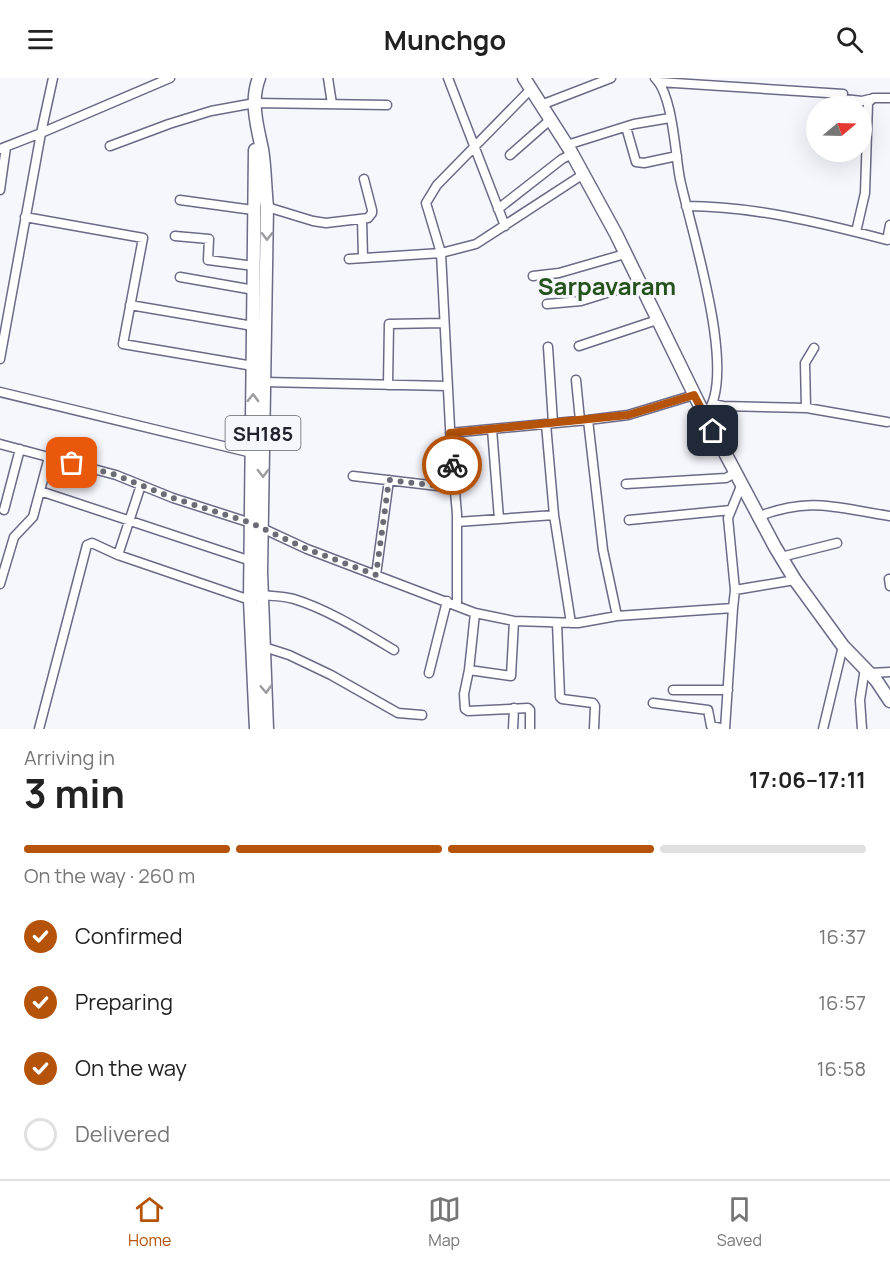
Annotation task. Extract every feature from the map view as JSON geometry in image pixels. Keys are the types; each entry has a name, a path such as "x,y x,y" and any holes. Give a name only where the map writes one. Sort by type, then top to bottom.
{"main road":[{"name":"SH185","path":"256,729 257,526 264,382 267,207 255,103 260,78"},
{"path":"524,78 570,149 757,517 795,580 843,646 867,671 890,701"},
{"name":"SH185","path":"258,137 255,151 253,210 252,453 257,526 251,561 264,647 267,729"}],"street":[{"path":"0,358 53,78"},
{"path":"0,190 3,148 171,78"},
{"path":"328,78 332,104"},
{"path":"448,78 505,226"},
{"path":"541,105 598,80 611,78"},
{"path":"657,80 844,96"},
{"path":"657,80 663,87 686,206 709,296 717,374 716,394 713,404 705,415"},
{"path":"457,605 455,488 447,386 441,253 426,203 437,185 531,89"},
{"path":"872,99 890,98"},
{"path":"110,146 211,111 255,103 387,105"},
{"path":"498,209 562,159 570,149 626,127 670,118"},
{"path":"510,154 551,119"},
{"path":"626,127 636,162 677,156"},
{"path":"856,232 865,193 866,162"},
{"path":"349,259 441,253 476,244 582,175"},
{"path":"267,207 326,223 368,218 372,213 364,179"},
{"path":"180,200 253,210"},
{"path":"686,206 748,211 886,240 890,225"},
{"path":"26,218 143,238 123,344 253,366"},
{"path":"362,219 363,258"},
{"path":"175,236 209,239 208,260 254,266"},
{"path":"533,276 559,273 625,255"},
{"path":"180,277 254,290"},
{"path":"547,304 581,301 639,283"},
{"path":"130,305 253,326"},
{"path":"579,346 657,320"},
{"path":"388,385 389,324 444,323"},
{"path":"548,347 554,515 570,623"},
{"path":"806,408 806,363 814,348"},
{"path":"576,380 603,550 617,616"},
{"path":"264,382 447,386"},
{"path":"0,392 252,453"},
{"path":"450,433 628,415 694,395"},
{"path":"713,404 739,407 806,408 887,422"},
{"path":"492,429 499,519"},
{"path":"0,444 116,475 173,498 257,526 307,549 475,613 514,621 570,623 617,616 733,608"},
{"path":"4,510 20,449"},
{"path":"0,584 14,537 33,517 50,457"},
{"path":"626,484 726,478 735,473"},
{"path":"353,476 455,488"},
{"path":"376,575 389,480"},
{"path":"118,555 141,485"},
{"path":"653,703 708,710 711,726 725,729 735,590 728,518 741,486"},
{"path":"40,491 251,561"},
{"path":"757,517 776,509 802,504 826,504 890,516"},
{"path":"629,520 731,510"},
{"path":"456,522 554,515"},
{"path":"39,729 87,545 92,543 118,555 256,597 292,599 352,625 394,650"},
{"path":"781,557 837,543"},
{"path":"735,590 795,580"},
{"path":"429,673 447,601"},
{"path":"475,613 464,694 465,709 468,711 529,709 530,729"},
{"path":"469,670 511,676 514,621"},
{"path":"557,623 560,697 593,703 595,706 594,729"},
{"path":"824,729 843,646"},
{"path":"264,647 289,655 332,675 398,713 422,715"},
{"path":"862,729 860,700 867,671 890,672"},
{"path":"673,690 728,690"},
{"path":"513,729 514,708"}],"way so far":[{"path":"72,463 116,475 173,498 251,523 307,549 376,575 389,480 455,488 452,465"}],"district":[{"name":"Sarpavaram","path":"607,285"}],"route":[{"path":"452,465 450,433 628,415 694,395 713,431"}]}
